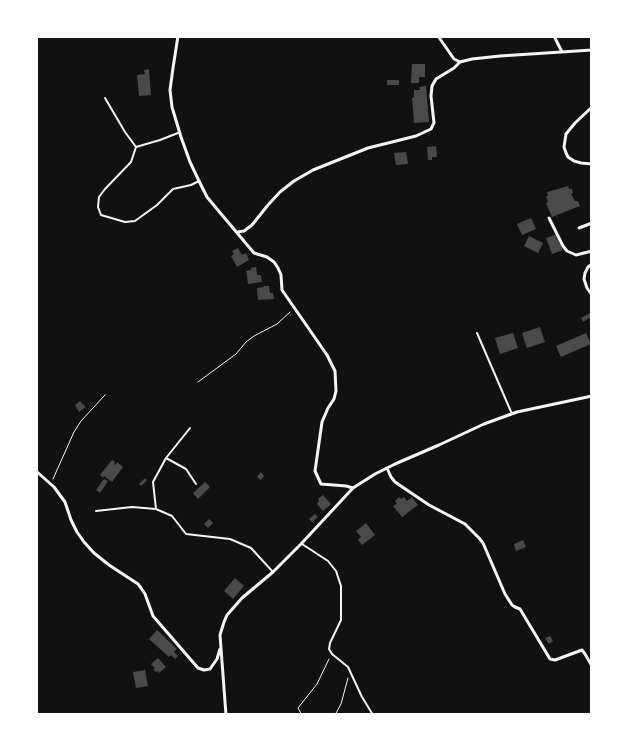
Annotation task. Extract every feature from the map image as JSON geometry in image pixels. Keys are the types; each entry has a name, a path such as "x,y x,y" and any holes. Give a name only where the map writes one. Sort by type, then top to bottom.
{"street":[{"path":"178,36 170,90 172,107 199,181 207,197 254,252 274,262 281,275 282,290 327,355 335,371 336,391 322,422 314,471 322,484 354,488"},
{"path":"438,36 454,59 460,62 500,56 592,50"},
{"path":"556,36 555,38 562,52"},
{"path":"236,232 244,231 280,192 312,170 368,148 416,136 431,129 434,123 431,96 432,86 436,80 460,62"},
{"path":"592,107 566,134 564,147 568,157 574,161 592,164"},
{"path":"549,218 567,251 576,255 592,251"},
{"path":"579,228 592,223"},
{"path":"592,264 588,267 584,279 592,295"},
{"path":"226,715 220,635 227,615 242,598 273,572 301,544 354,488 387,468 484,424 512,414 592,396"},
{"path":"387,468 395,482 430,506 465,524 479,538 483,543 505,594 512,605 520,609 550,659 555,660 582,650 592,666"},
{"path":"36,471 51,484 65,502 71,520 84,542 109,565 138,584 145,594 153,616 198,668 204,670 210,668 217,659 220,646"}],"lane":[{"path":"105,98 136,147"},
{"path":"136,147 180,132"},
{"path":"136,147 131,162 99,197 98,207 101,215 125,222 136,222 173,189 199,181"},
{"path":"477,333 512,414"},
{"path":"156,508 153,482 166,458 190,428"},
{"path":"166,458 186,469 196,484"},
{"path":"96,511 132,507 156,508 172,516 186,534 230,540 251,548 273,572"},
{"path":"301,544 328,561 336,571 341,586 340,620 330,643 330,649 332,654 348,667 373,715"}],"path":[{"path":"198,382 236,354 246,342 277,324 294,308"},
{"path":"51,484 74,432 104,395"},
{"path":"302,715 298,708 317,684 332,654"},
{"path":"335,715 341,704 350,672"}],"building":[{"path":"412,64 425,64 425,77 419,77 419,83 411,83"},
{"path":"149,69 151,95 139,96 137,75 145,74 144,70"},
{"path":"387,80 399,80 399,85 387,85"},
{"path":"426,86 429,122 414,123 412,98 414,97 414,90 420,90 419,87"},
{"path":"436,146 437,157 432,157 432,160 428,160 427,147"},
{"path":"406,152 408,164 396,165 394,153"},
{"path":"568,186 569,189 572,189 573,193 571,194 580,206 552,217 546,203 548,202 547,192"},
{"path":"531,218 536,229 522,235 517,224"},
{"path":"555,235 563,250 552,254 546,238"},
{"path":"529,236 543,243 538,253 524,246"},
{"path":"238,248 242,255 246,253 249,260 237,267 231,256 234,254 232,251"},
{"path":"256,267 257,275 261,275 262,282 248,284 246,271"},
{"path":"269,286 270,293 273,293 274,299 258,300 257,288"},
{"path":"592,312 592,323 589,318 583,322 581,318"},
{"path":"540,327 545,342 527,348 522,333"},
{"path":"513,333 518,348 500,354 495,338"},
{"path":"586,333 591,344 561,357 556,346"},
{"path":"80,401 86,407 79,412 75,405"},
{"path":"112,460 115,462 115,465 117,462 123,467 112,482 100,475"},
{"path":"261,472 264,476 261,480 257,477"},
{"path":"145,478 147,480 141,486 139,484"},
{"path":"104,479 108,481 100,493 96,490"},
{"path":"205,482 210,487 198,499 193,493"},
{"path":"323,495 331,504 323,511 317,504 318,499"},
{"path":"399,497 401,499 404,497 407,501 412,497 418,505 402,517 393,506 397,504 395,501"},
{"path":"315,514 318,517 312,522 309,519"},
{"path":"209,519 213,523 208,528 204,524"},
{"path":"366,523 375,535 362,545 358,540 361,537 356,531"},
{"path":"523,540 526,547 516,551 514,544"},
{"path":"235,578 244,586 233,599 224,591"},
{"path":"157,630 177,649 174,652 178,656 175,659 171,655 169,657 149,639"},
{"path":"550,636 553,641 549,644 545,638"},
{"path":"158,658 166,667 159,673 153,669 155,668 151,664"},
{"path":"145,670 148,686 136,688 133,672"}]}
